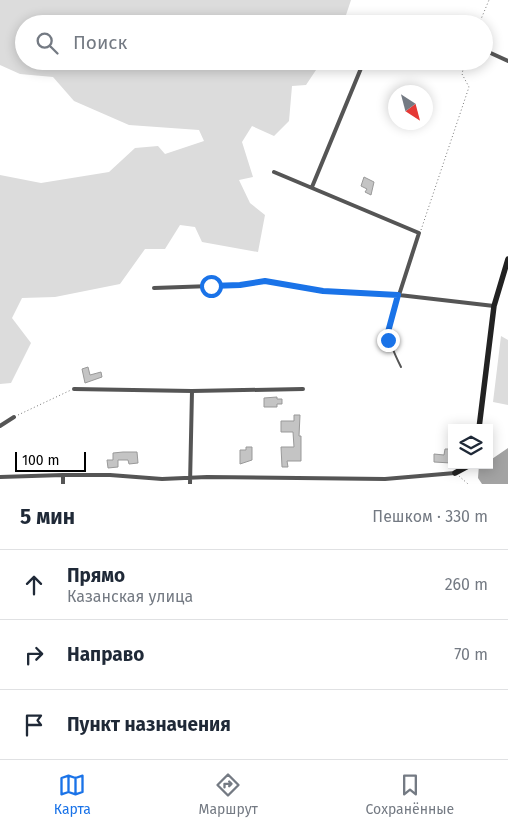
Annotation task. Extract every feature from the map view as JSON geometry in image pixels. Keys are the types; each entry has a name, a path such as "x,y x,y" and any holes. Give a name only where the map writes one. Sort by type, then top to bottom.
{"street":[{"path":"493,54 508,60"},
{"path":"312,188 360,70"},
{"path":"274,172 420,233 398,295"},
{"path":"479,424 494,306 508,259"},
{"path":"154,288 240,285 265,281 323,291 398,295 494,306"},
{"path":"74,389 192,391 303,389"},
{"path":"190,484 192,391"},
{"path":"0,426 14,417"},
{"path":"0,477 63,475 190,479 385,479 455,473 462,469"},
{"path":"63,475 63,484"},
{"path":"128,477 128,484"},
{"path":"255,484 256,478"},
{"path":"320,484 321,478"},
{"path":"384,484 385,479"}],"lane":[{"path":"398,295 388,332 388,340 401,367"}],"path":[{"path":"483,15 490,0"},
{"path":"420,233 469,87 462,74 463,70"},
{"path":"14,417 74,389"},
{"path":"455,473 468,484"}],"shaded area":[{"path":"0,0 351,0 346,15 15,15 15,70 316,70 306,85 292,86 289,121 274,136 252,126 242,142 253,177 239,180 250,203 265,215 258,252 202,242 195,227 180,225 165,249 145,249 120,284 55,297 22,298 12,318 31,343 11,383 0,384 0,175 41,183 109,172 135,148 158,146 165,154 204,141 199,130 129,125 74,101 53,77 20,74 0,65"},
{"path":"501,336 508,340 508,405 493,402"},
{"path":"508,448 508,484 482,484 478,478 479,469 493,469 493,458"}],"building":[{"path":"364,177 374,182 371,195 365,192 367,189 361,186"},
{"path":"88,367 90,375 101,372 102,377 85,383 82,369"},
{"path":"277,397 277,399 282,399 282,404 277,404 277,407 264,407 264,398"},
{"path":"294,415 300,415 301,461 287,461 288,467 282,467 281,447 294,447 293,432 281,432 281,421 294,421"},
{"path":"246,447 252,447 252,460 240,464 240,450 246,450"},
{"path":"445,449 448,449 448,463 434,462 434,454 444,455"},
{"path":"137,452 138,463 129,464 128,460 118,460 118,467 108,468 107,460 113,460 113,453"}],"route":[{"path":"211,286 240,285 265,281 323,291 398,295 388,332 388,340"}]}
